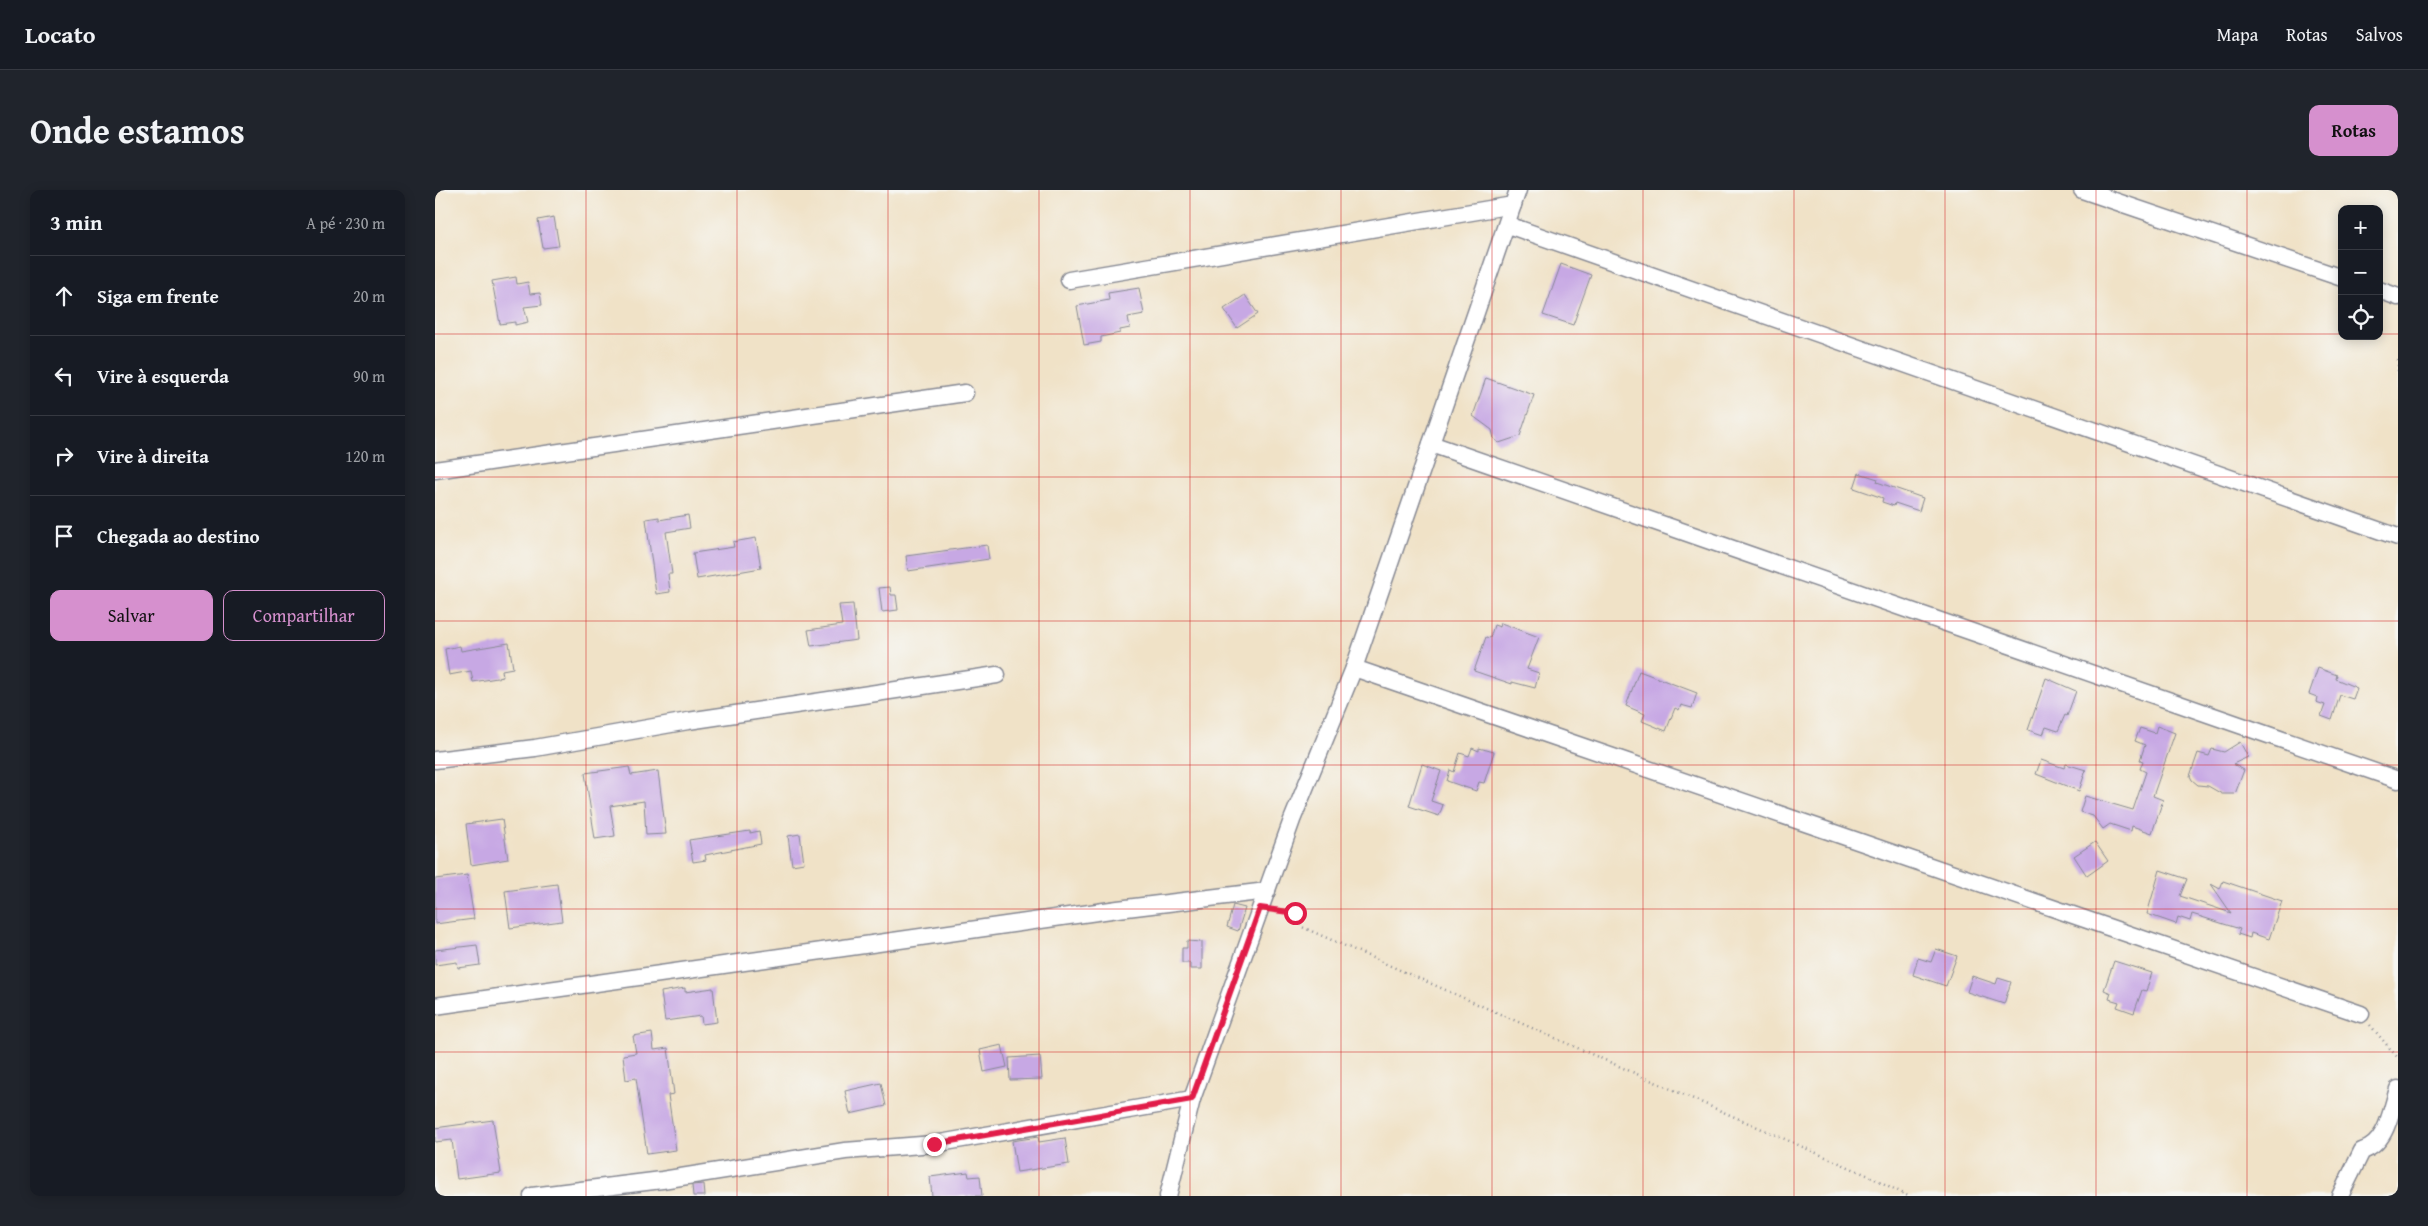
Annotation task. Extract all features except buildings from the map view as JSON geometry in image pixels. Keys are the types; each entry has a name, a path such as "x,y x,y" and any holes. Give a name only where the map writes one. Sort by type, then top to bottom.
{"street":[{"path":"2082,190 2338,277"},
{"path":"1069,280 1516,198 1354,668 1292,820 1192,1099 1168,1196"},
{"path":"1508,225 2398,537"},
{"path":"2383,291 2398,297"},
{"path":"435,470 965,392"},
{"path":"1431,444 2398,780"},
{"path":"1354,668 2361,1014"},
{"path":"435,760 535,748 688,721 997,675"},
{"path":"435,1006 1118,909 1267,891"},
{"path":"2340,1196 2362,1151 2373,1148 2381,1139 2398,1089"},
{"path":"532,1196 662,1180 845,1152 934,1144 1192,1099"}],"path":[{"path":"2398,360 2398,374"},
{"path":"1260,908 1295,913 1302,927 1473,1000 1869,1176 1908,1196"},
{"path":"2361,1014 2398,1058"}],"route":[{"path":"934,1144 1192,1099 1260,908 1295,913"}]}
